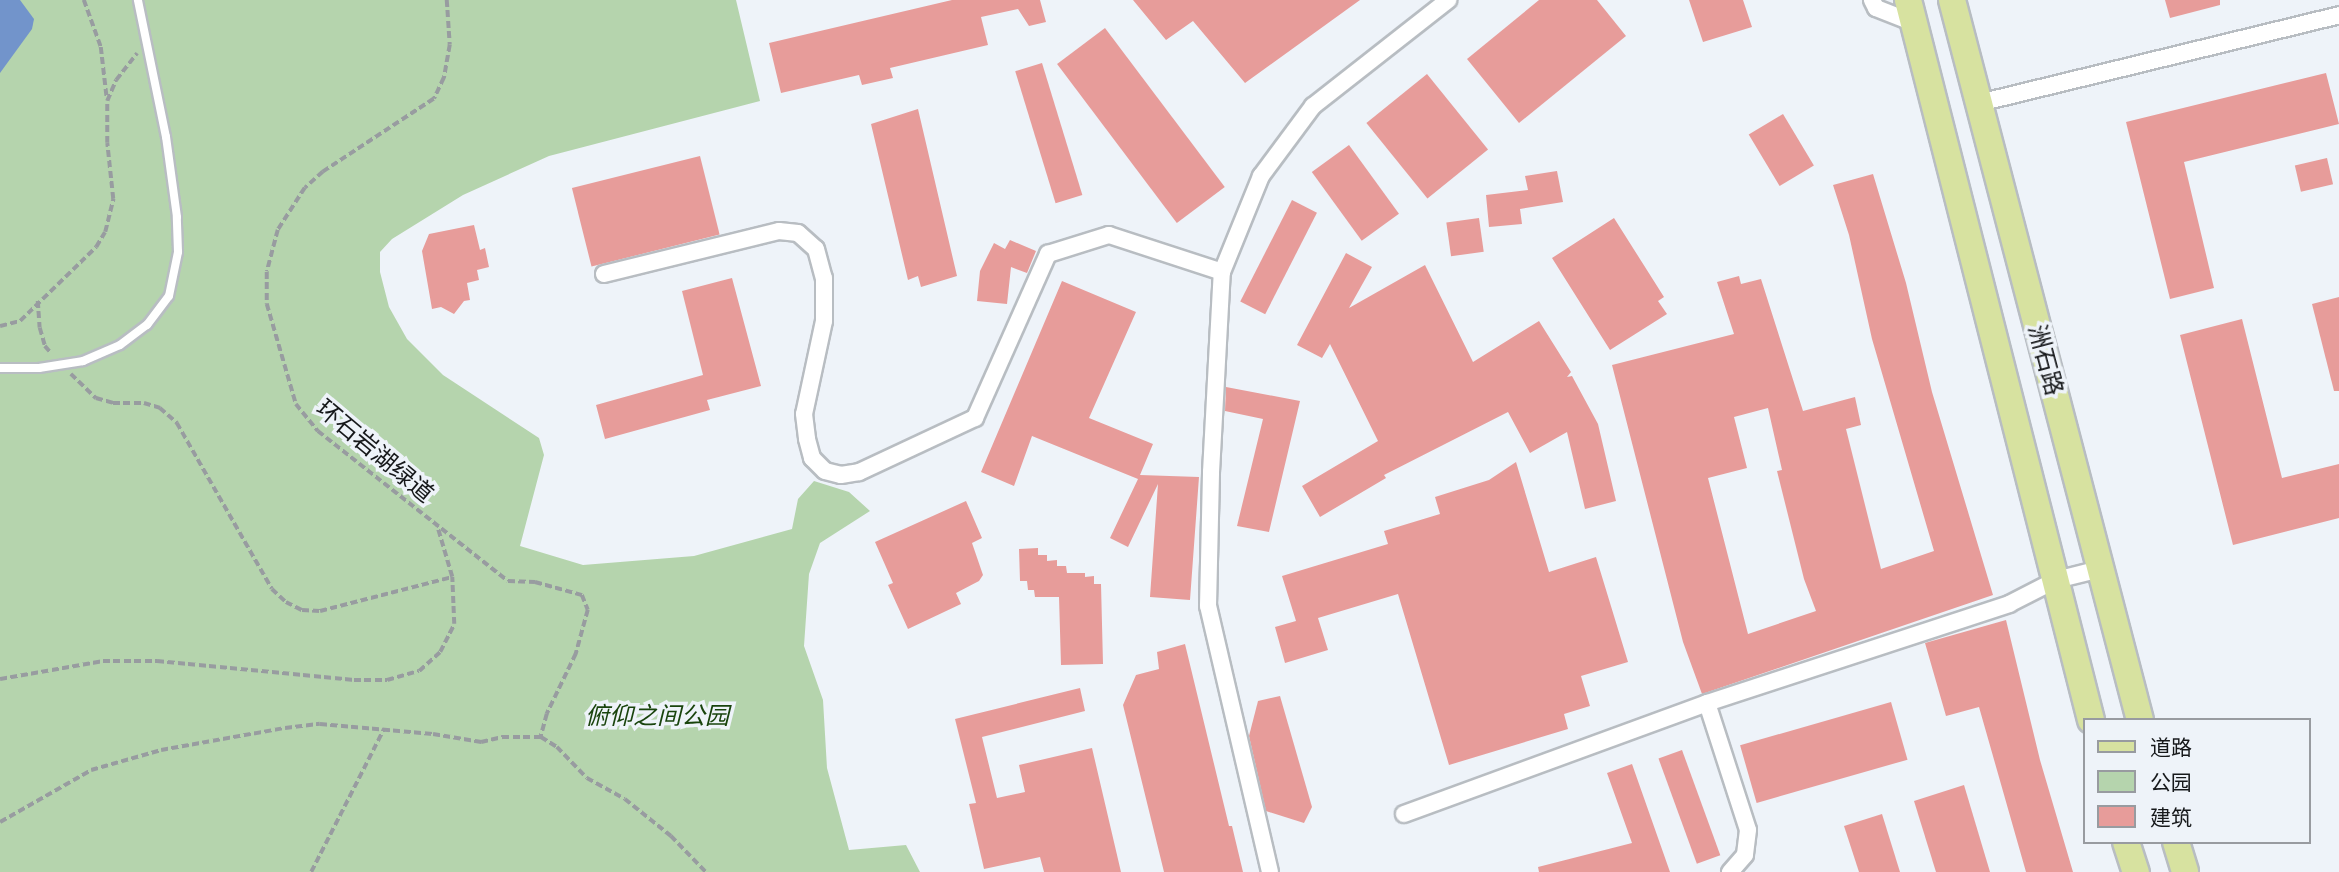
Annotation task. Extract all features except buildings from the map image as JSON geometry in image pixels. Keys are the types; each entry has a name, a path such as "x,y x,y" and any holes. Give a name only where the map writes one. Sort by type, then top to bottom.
{"main road":[{"name":"洲石路","path":"1952,0 2139,718"},
{"name":"洲石路","path":"1911,12 2090,718"},
{"path":"2127,844 2136,872"},
{"path":"2177,844 2185,872"}],"street":[{"path":"1270,872 1208,606 1211,472 1223,272 1261,176 1313,106 1448,0"},
{"path":"1872,0 1876,8 1911,12"},
{"path":"1979,103 2339,15"},
{"path":"604,274 779,230 798,233 816,249 824,278 824,321 804,414 807,439 812,457 825,471 841,475 859,472 975,418 1048,254 1109,235 1223,272"},
{"path":"1404,814 1707,703 2009,604 2056,580 2100,569"},
{"path":"1707,703 1748,830 1745,855 1730,872"}],"lane":[{"path":"0,368 62,365 83,361 120,345 147,325 169,296 178,252 177,217 166,137 138,0"}],"path":[{"path":"0,326 20,321 96,247 106,232 113,198 107,143 107,101 101,47 84,0"},
{"name":"环石岩湖绿道","path":"447,0 450,45 444,78 433,99 412,116 323,172 305,188 278,230 267,272 267,304 276,343 302,416 508,581 535,582 582,595 588,610 576,654 547,714 541,737"},
{"path":"107,101 116,80 146,43"},
{"path":"38,301 45,346 96,398 113,403 144,403 160,408 177,423 272,589 286,602 302,610 320,611 452,577"},
{"path":"0,679 103,661 157,661 354,680 387,680 419,671 440,652 454,624 452,577 436,525"},
{"path":"0,822 91,770 161,750 320,724 384,729 481,742 502,737 541,737 556,747 587,778 625,799 671,836 706,872"},
{"path":"311,872 384,729"}],"green space":[{"name":"俯仰之间公园","path":"0,0 736,0 760,101 549,156 463,195 392,239 380,252 380,272 389,307 407,339 443,375 539,438 544,455 520,546 583,565 694,556 792,529 798,499 814,481 849,492 870,511 820,543 809,574 804,646 823,700 827,768 849,850 906,845 920,872 0,872"}],"water":[{"path":"0,0 20,0 34,19 32,29 0,73"}]}
